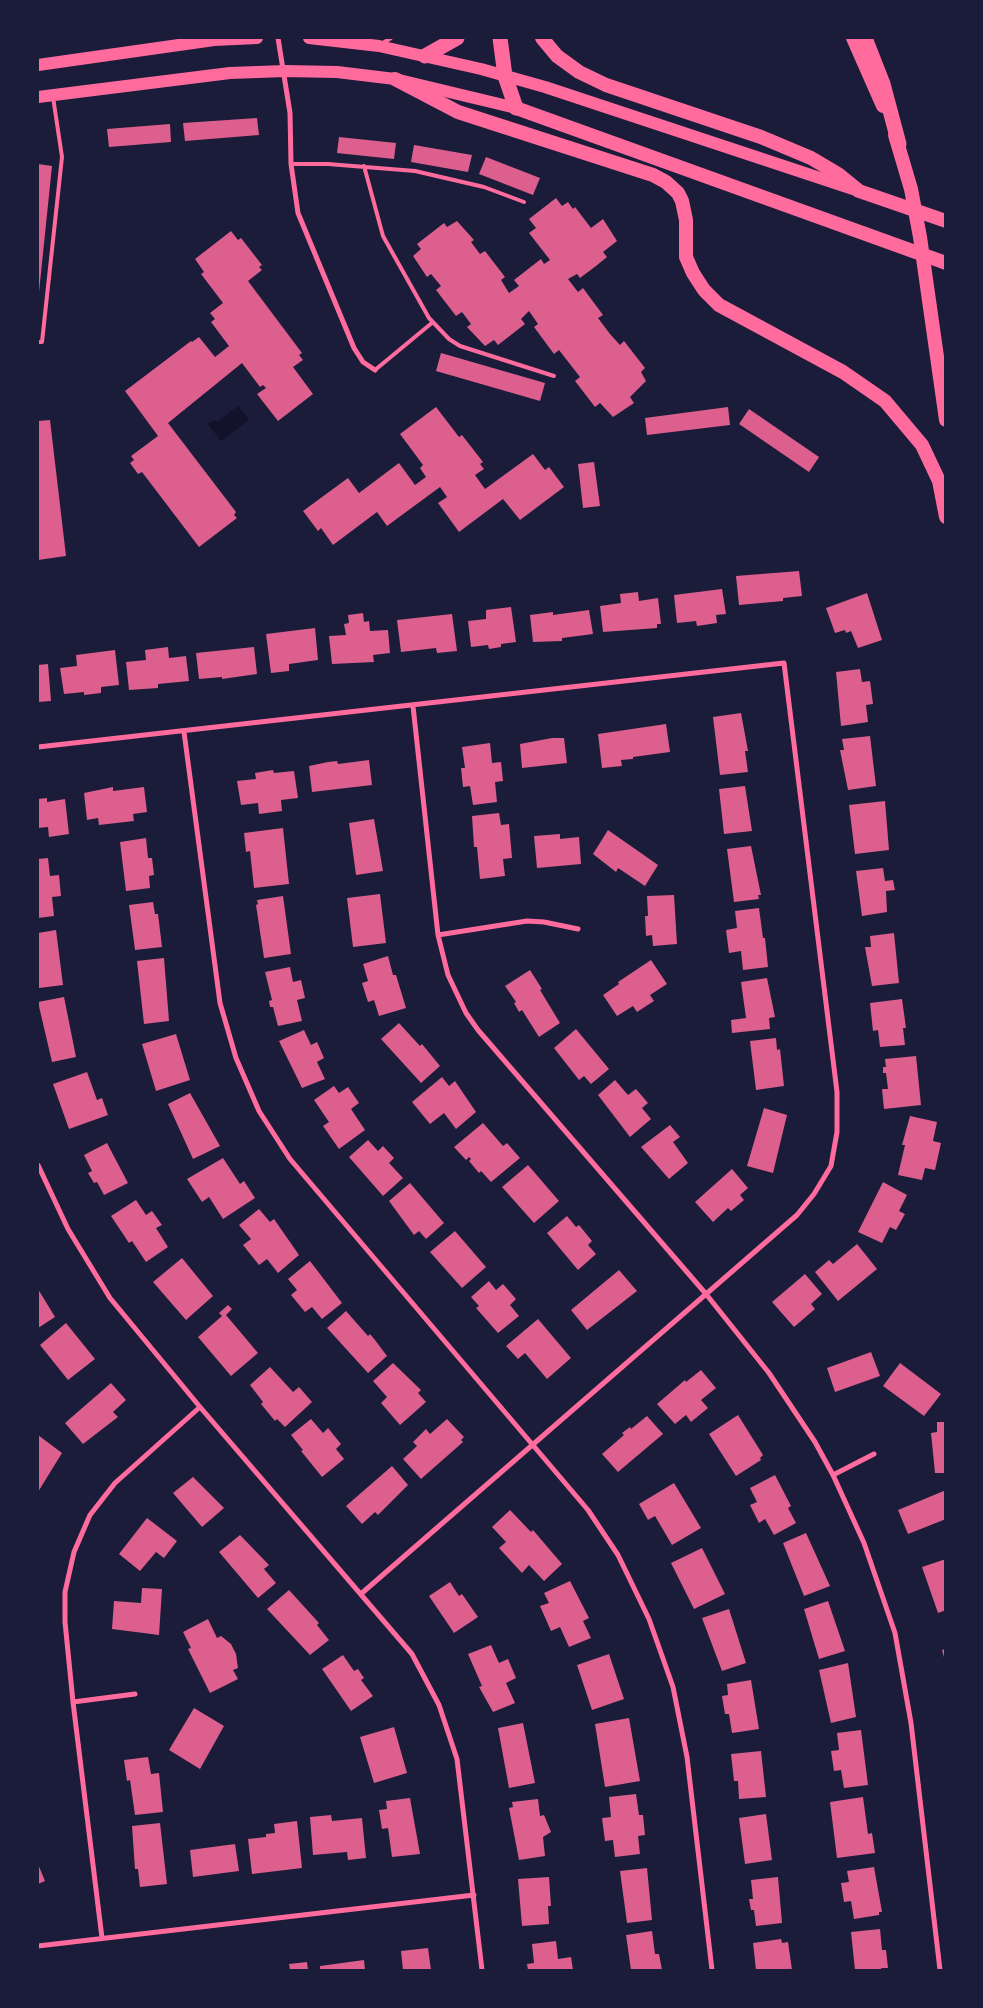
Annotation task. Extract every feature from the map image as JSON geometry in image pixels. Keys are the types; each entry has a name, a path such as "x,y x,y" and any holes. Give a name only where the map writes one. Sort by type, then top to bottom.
{"highway":[{"path":"425,56 457,38"},
{"path":"500,38 505,76 516,108 944,263"},
{"path":"542,38 557,56 579,72 606,85 761,137 811,158 838,174 859,191 941,220"},
{"path":"852,38 899,144"},
{"path":"865,38 883,84 911,189 931,303 946,420"},
{"path":"395,79 458,112 643,172 666,182 678,193 682,201 686,220 686,257 692,273 704,290 720,305 843,372 885,401 922,445 939,481 946,517"}],"main road":[{"path":"38,65 214,40 257,38"},
{"path":"309,38 379,46 505,76 859,191"},
{"path":"38,97 230,73 337,72 395,79 516,108"}],"street":[{"path":"278,38 285,71 290,114 291,164 298,213 354,348 363,362 375,370"},
{"path":"38,747 784,663 836,1083 837,1132 831,1166 814,1194 797,1215 362,1593"},
{"path":"413,706 438,935 448,975 466,1013 478,1030 706,1294 769,1373 815,1442 833,1475 864,1543 895,1633 911,1723 940,1970"},
{"path":"184,732 220,1003 236,1058 259,1111 290,1159 588,1510 618,1555 649,1619 673,1687 687,1757 712,1970"},
{"path":"438,935 527,921 544,922 578,929"},
{"path":"38,1165 68,1229 110,1298 200,1407 362,1593 412,1654 439,1704 457,1759 482,1970"},
{"path":"102,1938 73,1702 65,1622 65,1592 74,1552 90,1516 115,1483 200,1407"},
{"path":"833,1475 874,1454"},
{"path":"73,1702 134,1694"},
{"path":"38,1946 474,1895"}],"lane":[{"path":"379,46 391,38"},
{"path":"38,342 42,342 62,157 53,95"},
{"path":"291,164 364,166 415,171 484,187 524,202"},
{"path":"364,166 383,236 398,266 433,322 448,339 460,346 554,376"},
{"path":"375,370 433,322"}],"shaded area":[{"path":"238,406 249,420 221,441 208,424 214,420 217,422"}],"building":[{"path":"257,118 259,135 185,141 183,123"},
{"path":"170,124 171,142 109,147 107,129"},
{"path":"339,137 396,143 394,159 337,153"},
{"path":"414,145 472,155 468,172 411,162"},
{"path":"486,157 540,178 533,195 479,174"},
{"path":"38,164 52,166 39,292 38,292"},
{"path":"556,198 562,206 568,202 573,209 575,207 591,228 603,219 617,241 603,252 607,257 596,266 580,278 577,274 568,279 578,292 583,288 603,315 598,318 610,334 620,345 624,341 645,368 641,372 646,381 630,397 634,403 613,417 600,403 595,407 575,381 580,377 559,350 554,354 534,327 538,324 529,311 521,319 525,324 498,345 494,340 485,346 467,327 471,324 462,312 456,316 436,290 441,286 431,274 427,277 413,256 421,249 417,244 444,223 447,227 457,221 474,240 471,242 480,254 485,251 505,277 501,280 509,293 519,286 514,280 541,259 544,264 550,260 529,233 536,228 529,219"},
{"path":"231,231 238,240 241,238 262,265 259,267 262,270 248,281 302,353 299,355 303,360 293,367 313,394 278,421 257,394 266,388 263,385 260,387 242,363 168,423 236,512 234,515 237,518 199,547 142,472 138,474 130,463 134,460 131,456 158,436 125,391 199,337 215,357 229,346 211,322 215,319 210,313 223,303 201,274 204,272 195,259"},
{"path":"441,353 545,383 540,401 436,371"},
{"path":"436,407 459,437 462,435 483,462 480,464 484,469 475,475 485,489 533,454 545,470 549,467 564,487 520,520 503,499 459,532 438,503 447,497 440,487 387,526 377,512 333,545 321,528 318,531 303,511 348,478 359,493 399,463 415,485 426,477 420,468 423,465 400,434"},
{"path":"728,407 730,425 647,435 645,418"},
{"path":"749,409 819,457 809,472 739,424"},
{"path":"50,420 66,556 38,560 38,421"},
{"path":"594,462 600,506 583,508 578,464"},
{"path":"799,571 802,596 783,598 783,601 739,605 736,576"},
{"path":"722,589 726,614 716,615 717,623 697,626 696,621 677,623 674,595"},
{"path":"638,592 639,601 658,598 661,624 657,624 657,628 603,632 600,606 621,603 620,594"},
{"path":"867,593 882,640 858,648 851,631 846,633 845,630 835,633 826,608"},
{"path":"511,607 516,642 501,644 501,647 489,649 488,645 471,647 468,621 486,619 486,610"},
{"path":"589,610 593,634 562,638 562,641 533,642 530,615 553,612 553,615"},
{"path":"363,613 364,622 369,621 370,631 388,630 390,653 373,655 374,662 332,664 329,636 346,635 344,624 349,623 348,615"},
{"path":"452,614 457,651 437,653 436,648 401,652 397,620"},
{"path":"315,628 318,660 289,664 289,671 271,673 266,634"},
{"path":"168,647 169,658 186,656 189,681 158,684 158,688 129,690 126,662 146,660 145,650"},
{"path":"254,647 257,674 222,679 222,677 199,679 196,653"},
{"path":"115,650 119,685 101,687 101,693 84,695 84,692 64,694 60,668 77,666 76,655"},
{"path":"48,664 51,701 38,702 38,665"},
{"path":"860,669 862,682 870,681 873,704 866,705 868,722 841,726 836,672"},
{"path":"741,713 748,751 745,751 748,772 720,775 713,717"},
{"path":"666,724 670,752 633,757 633,759 621,760 622,766 602,768 598,734"},
{"path":"870,736 876,786 848,790 840,750 844,750 842,739"},
{"path":"552,738 564,738 567,763 522,768 520,744"},
{"path":"490,743 492,763 501,762 503,781 495,782 497,802 473,805 470,786 463,787 461,768 465,768 462,747"},
{"path":"369,760 372,785 312,792 309,766 337,761 338,764"},
{"path":"273,770 274,773 294,771 298,798 281,800 282,811 259,814 258,803 241,805 237,781 256,779 255,773"},
{"path":"745,786 752,831 724,834 719,789"},
{"path":"113,787 113,791 144,787 147,812 133,814 134,821 99,825 98,818 87,820 84,793"},
{"path":"47,798 47,802 65,799 69,834 49,837 48,827 38,828 38,799"},
{"path":"885,801 889,850 855,854 849,805"},
{"path":"499,813 501,825 509,824 512,858 503,859 505,876 480,879 477,847 474,847 472,816"},
{"path":"374,819 383,871 356,875 349,823"},
{"path":"283,828 289,884 254,888 250,851 246,852 244,833"},
{"path":"608,830 658,865 645,886 618,868 616,872 593,854"},
{"path":"560,834 560,839 579,837 581,864 537,868 534,836"},
{"path":"146,838 148,858 152,858 154,875 149,876 150,888 126,891 120,842"},
{"path":"751,846 761,895 758,895 759,899 734,902 727,849"},
{"path":"48,858 50,876 59,875 61,896 52,897 54,916 38,918 38,859"},
{"path":"883,868 885,881 893,880 895,890 886,891 887,912 862,916 856,871"},
{"path":"380,894 386,943 353,947 347,898"},
{"path":"674,895 677,944 653,946 652,935 646,936 647,896"},
{"path":"283,896 291,954 264,958 256,905 258,904 257,900"},
{"path":"153,902 155,914 158,914 162,947 135,950 129,905"},
{"path":"759,908 768,967 743,970 741,951 729,953 726,930 737,928 735,911"},
{"path":"56,930 63,985 39,988 38,933"},
{"path":"894,933 899,983 872,986 865,947 871,947 870,936"},
{"path":"388,956 406,1008 379,1016 374,1000 368,1002 362,983 368,981 363,964"},
{"path":"164,958 169,1021 144,1024 137,961"},
{"path":"651,960 667,984 650,995 654,1001 637,1012 633,1006 617,1016 603,995 619,984 618,982"},
{"path":"290,967 293,982 301,980 305,998 297,1000 302,1021 278,1026 273,1007 270,1007 269,1001 272,1000 265,972"},
{"path":"530,970 560,1023 539,1037 522,1010 519,1012 514,1003 516,1002 505,986"},
{"path":"767,978 775,1017 769,1018 770,1029 732,1033 731,1020 746,1018 741,982"},
{"path":"64,997 76,1057 52,1062 38,1002"},
{"path":"902,999 906,1028 903,1028 905,1045 880,1047 878,1030 873,1031 870,1003"},
{"path":"399,1023 420,1046 422,1044 440,1066 421,1083 381,1039"},
{"path":"576,1029 609,1069 591,1084 584,1076 579,1080 554,1048"},
{"path":"304,1030 311,1045 317,1042 324,1058 317,1062 325,1079 302,1088 279,1041"},
{"path":"176,1034 190,1080 156,1091 142,1044"},
{"path":"776,1038 777,1050 780,1049 784,1086 756,1090 750,1041"},
{"path":"916,1056 921,1105 884,1109 882,1089 888,1089 886,1073 883,1073 883,1067 886,1067 885,1059"},
{"path":"87,1072 97,1100 102,1098 108,1115 69,1129 53,1084"},
{"path":"442,1077 449,1086 455,1081 476,1112 456,1129 444,1113 430,1124 412,1102"},
{"path":"615,1080 628,1095 636,1089 648,1103 642,1108 651,1119 630,1137 598,1095"},
{"path":"334,1086 339,1093 348,1087 359,1103 351,1109 365,1130 339,1149 323,1126 329,1122 314,1100"},
{"path":"190,1093 220,1146 193,1159 168,1104"},
{"path":"764,1108 787,1115 773,1173 747,1166"},
{"path":"910,1116 937,1122 933,1141 941,1143 935,1170 925,1168 922,1180 898,1175 905,1145 902,1145"},
{"path":"483,1123 503,1146 507,1143 520,1158 491,1182 481,1171 479,1173 469,1161 471,1159 469,1157 466,1160 454,1147"},
{"path":"670,1125 680,1137 673,1142 688,1163 669,1179 641,1147"},
{"path":"368,1140 378,1151 383,1146 394,1158 389,1163 403,1178 383,1196 349,1157"},
{"path":"107,1143 128,1183 104,1195 97,1182 94,1183 88,1173 92,1171 84,1155"},
{"path":"223,1158 240,1184 244,1181 255,1198 223,1219 209,1197 202,1202 187,1179"},
{"path":"528,1165 559,1201 534,1223 502,1187"},
{"path":"732,1169 748,1188 740,1195 744,1200 731,1211 728,1208 713,1222 695,1202"},
{"path":"883,1182 907,1195 899,1211 905,1214 896,1230 890,1227 882,1243 858,1232"},
{"path":"410,1183 444,1223 426,1239 419,1231 414,1235 389,1201"},
{"path":"136,1200 146,1215 152,1211 162,1225 156,1228 168,1247 146,1262 132,1241 129,1243 111,1216"},
{"path":"259,1209 270,1222 274,1219 299,1255 278,1273 267,1259 259,1265 243,1245 251,1239 239,1225"},
{"path":"567,1216 576,1227 579,1225 592,1241 588,1245 596,1254 578,1270 547,1233"},
{"path":"455,1231 486,1267 462,1288 430,1252"},
{"path":"857,1244 877,1269 838,1301 815,1272 829,1260 833,1264"},
{"path":"182,1258 213,1296 186,1320 153,1282"},
{"path":"310,1261 342,1303 322,1319 312,1307 305,1312 291,1295 297,1290 288,1279"},
{"path":"619,1270 637,1291 587,1330 571,1310"},
{"path":"805,1274 822,1294 811,1304 815,1309 794,1327 772,1302"},
{"path":"489,1281 496,1290 503,1284 516,1299 510,1305 519,1316 498,1333 476,1308 479,1306 471,1297"},
{"path":"38,1289 55,1317 38,1328"},
{"path":"228,1305 232,1309 226,1315 258,1353 231,1376 198,1337 222,1316 219,1313"},
{"path":"346,1311 368,1336 370,1334 387,1356 368,1373 327,1328"},
{"path":"538,1319 571,1358 547,1379 525,1353 518,1359 506,1346"},
{"path":"66,1323 95,1359 68,1380 40,1345"},
{"path":"871,1352 880,1376 835,1392 827,1368"},
{"path":"393,1363 421,1390 418,1393 426,1402 400,1425 381,1403 387,1397 373,1381"},
{"path":"900,1363 941,1394 924,1416 883,1386"},
{"path":"270,1367 293,1392 299,1387 312,1402 285,1427 277,1419 275,1421 261,1404 263,1402 250,1385"},
{"path":"701,1370 716,1388 701,1400 708,1408 691,1422 686,1415 675,1424 657,1404 685,1380 686,1382"},
{"path":"111,1383 126,1400 113,1412 118,1417 83,1444 65,1423"},
{"path":"738,1415 763,1455 760,1458 761,1460 736,1476 709,1434"},
{"path":"647,1416 663,1434 618,1472 602,1454 624,1435 622,1433 630,1427 631,1429"},
{"path":"311,1419 323,1433 328,1428 341,1444 336,1449 344,1459 322,1477 291,1435"},
{"path":"447,1419 464,1437 461,1440 463,1442 421,1479 403,1459 417,1446 413,1442 426,1429 430,1434"},
{"path":"937,1422 946,1422 946,1473 935,1473 931,1433 937,1432"},
{"path":"38,1435 62,1453 38,1492"},
{"path":"392,1466 408,1485 378,1515 375,1512 362,1524 346,1506"},
{"path":"775,1475 791,1506 788,1508 796,1523 774,1535 765,1519 759,1523 750,1505 757,1502 750,1488"},
{"path":"193,1477 224,1508 202,1527 173,1493"},
{"path":"674,1483 701,1528 672,1545 655,1516 648,1520 639,1504"},
{"path":"946,1490 946,1519 908,1534 898,1510"},
{"path":"510,1510 531,1532 533,1530 562,1564 544,1581 529,1565 522,1573 499,1548 506,1542 492,1527"},
{"path":"147,1518 177,1541 164,1558 156,1552 140,1571 119,1554"},
{"path":"806,1533 830,1586 804,1596 783,1543"},
{"path":"240,1535 269,1565 264,1569 276,1583 258,1598 219,1552"},
{"path":"702,1548 725,1594 694,1609 671,1563"},
{"path":"946,1559 946,1610 938,1613 922,1567"},
{"path":"570,1581 589,1618 583,1621 591,1638 569,1647 560,1627 551,1631 540,1606 549,1603 544,1593"},
{"path":"450,1582 459,1596 462,1594 478,1617 454,1633 429,1596"},
{"path":"142,1588 162,1589 159,1635 112,1629 114,1601 141,1603"},
{"path":"289,1590 319,1623 317,1625 329,1640 310,1655 267,1609"},
{"path":"828,1601 845,1651 819,1659 804,1609"},
{"path":"729,1609 746,1663 722,1671 702,1618"},
{"path":"208,1619 217,1638 221,1636 231,1644 236,1654 238,1668 233,1670 238,1679 210,1693 188,1649 191,1648 183,1632"},
{"path":"491,1645 499,1663 508,1659 516,1678 506,1683 515,1703 493,1712 479,1687 482,1686 468,1654"},
{"path":"946,1649 946,1661 945,1661 942,1650"},
{"path":"609,1654 624,1699 592,1710 577,1665"},
{"path":"343,1655 354,1671 358,1669 364,1678 361,1680 373,1696 351,1711 322,1669"},
{"path":"848,1663 856,1717 831,1723 819,1670"},
{"path":"751,1680 759,1729 732,1733 729,1714 725,1714 722,1696 728,1695 727,1684"},
{"path":"194,1708 224,1726 200,1769 169,1750"},
{"path":"629,1718 640,1781 605,1787 595,1724"},
{"path":"523,1723 535,1783 509,1788 498,1728"},
{"path":"394,1727 407,1773 374,1783 360,1737"},
{"path":"861,1730 868,1785 844,1788 841,1770 834,1771 831,1751 839,1750 837,1733"},
{"path":"761,1751 766,1797 739,1799 738,1781 734,1781 731,1754"},
{"path":"148,1757 151,1774 159,1773 163,1812 135,1815 130,1780 127,1781 124,1760"},
{"path":"636,1794 639,1815 643,1815 645,1835 638,1836 640,1854 615,1857 613,1840 605,1841 602,1818 611,1817 609,1797"},
{"path":"863,1797 868,1834 872,1833 875,1853 837,1858 830,1802"},
{"path":"410,1798 420,1854 392,1857 388,1828 382,1829 379,1810 387,1809 386,1801"},
{"path":"538,1799 540,1816 544,1815 551,1832 543,1837 545,1856 519,1860 509,1808 513,1807 512,1802"},
{"path":"766,1814 772,1860 745,1864 739,1818"},
{"path":"331,1815 332,1821 362,1818 366,1858 348,1860 347,1852 313,1855 310,1817"},
{"path":"297,1821 302,1868 252,1874 248,1839 266,1837 266,1834 275,1833 274,1824"},
{"path":"160,1823 167,1884 140,1887 138,1869 135,1869 132,1826"},
{"path":"235,1844 239,1871 193,1877 190,1850"},
{"path":"38,1864 45,1881 38,1884"},
{"path":"874,1867 882,1912 879,1912 879,1915 854,1919 851,1901 844,1902 841,1883 849,1882 847,1871"},
{"path":"647,1868 652,1920 627,1923 620,1871"},
{"path":"549,1877 551,1906 548,1906 549,1924 522,1926 518,1879"},
{"path":"778,1877 782,1923 756,1926 754,1910 751,1910 749,1899 753,1899 751,1880"},
{"path":"880,1929 882,1950 886,1950 888,1968 881,1968 882,1970 855,1970 851,1932"},
{"path":"652,1931 655,1954 659,1954 662,1970 631,1970 626,1935"},
{"path":"781,1939 782,1943 788,1942 792,1970 756,1970 753,1943"},
{"path":"556,1941 558,1959 571,1957 573,1970 528,1970 527,1964 534,1963 532,1944"},
{"path":"428,1948 431,1970 403,1970 401,1951"},
{"path":"364,1960 365,1970 320,1970 320,1966"},
{"path":"307,1962 308,1970 290,1970 289,1964"}]}
